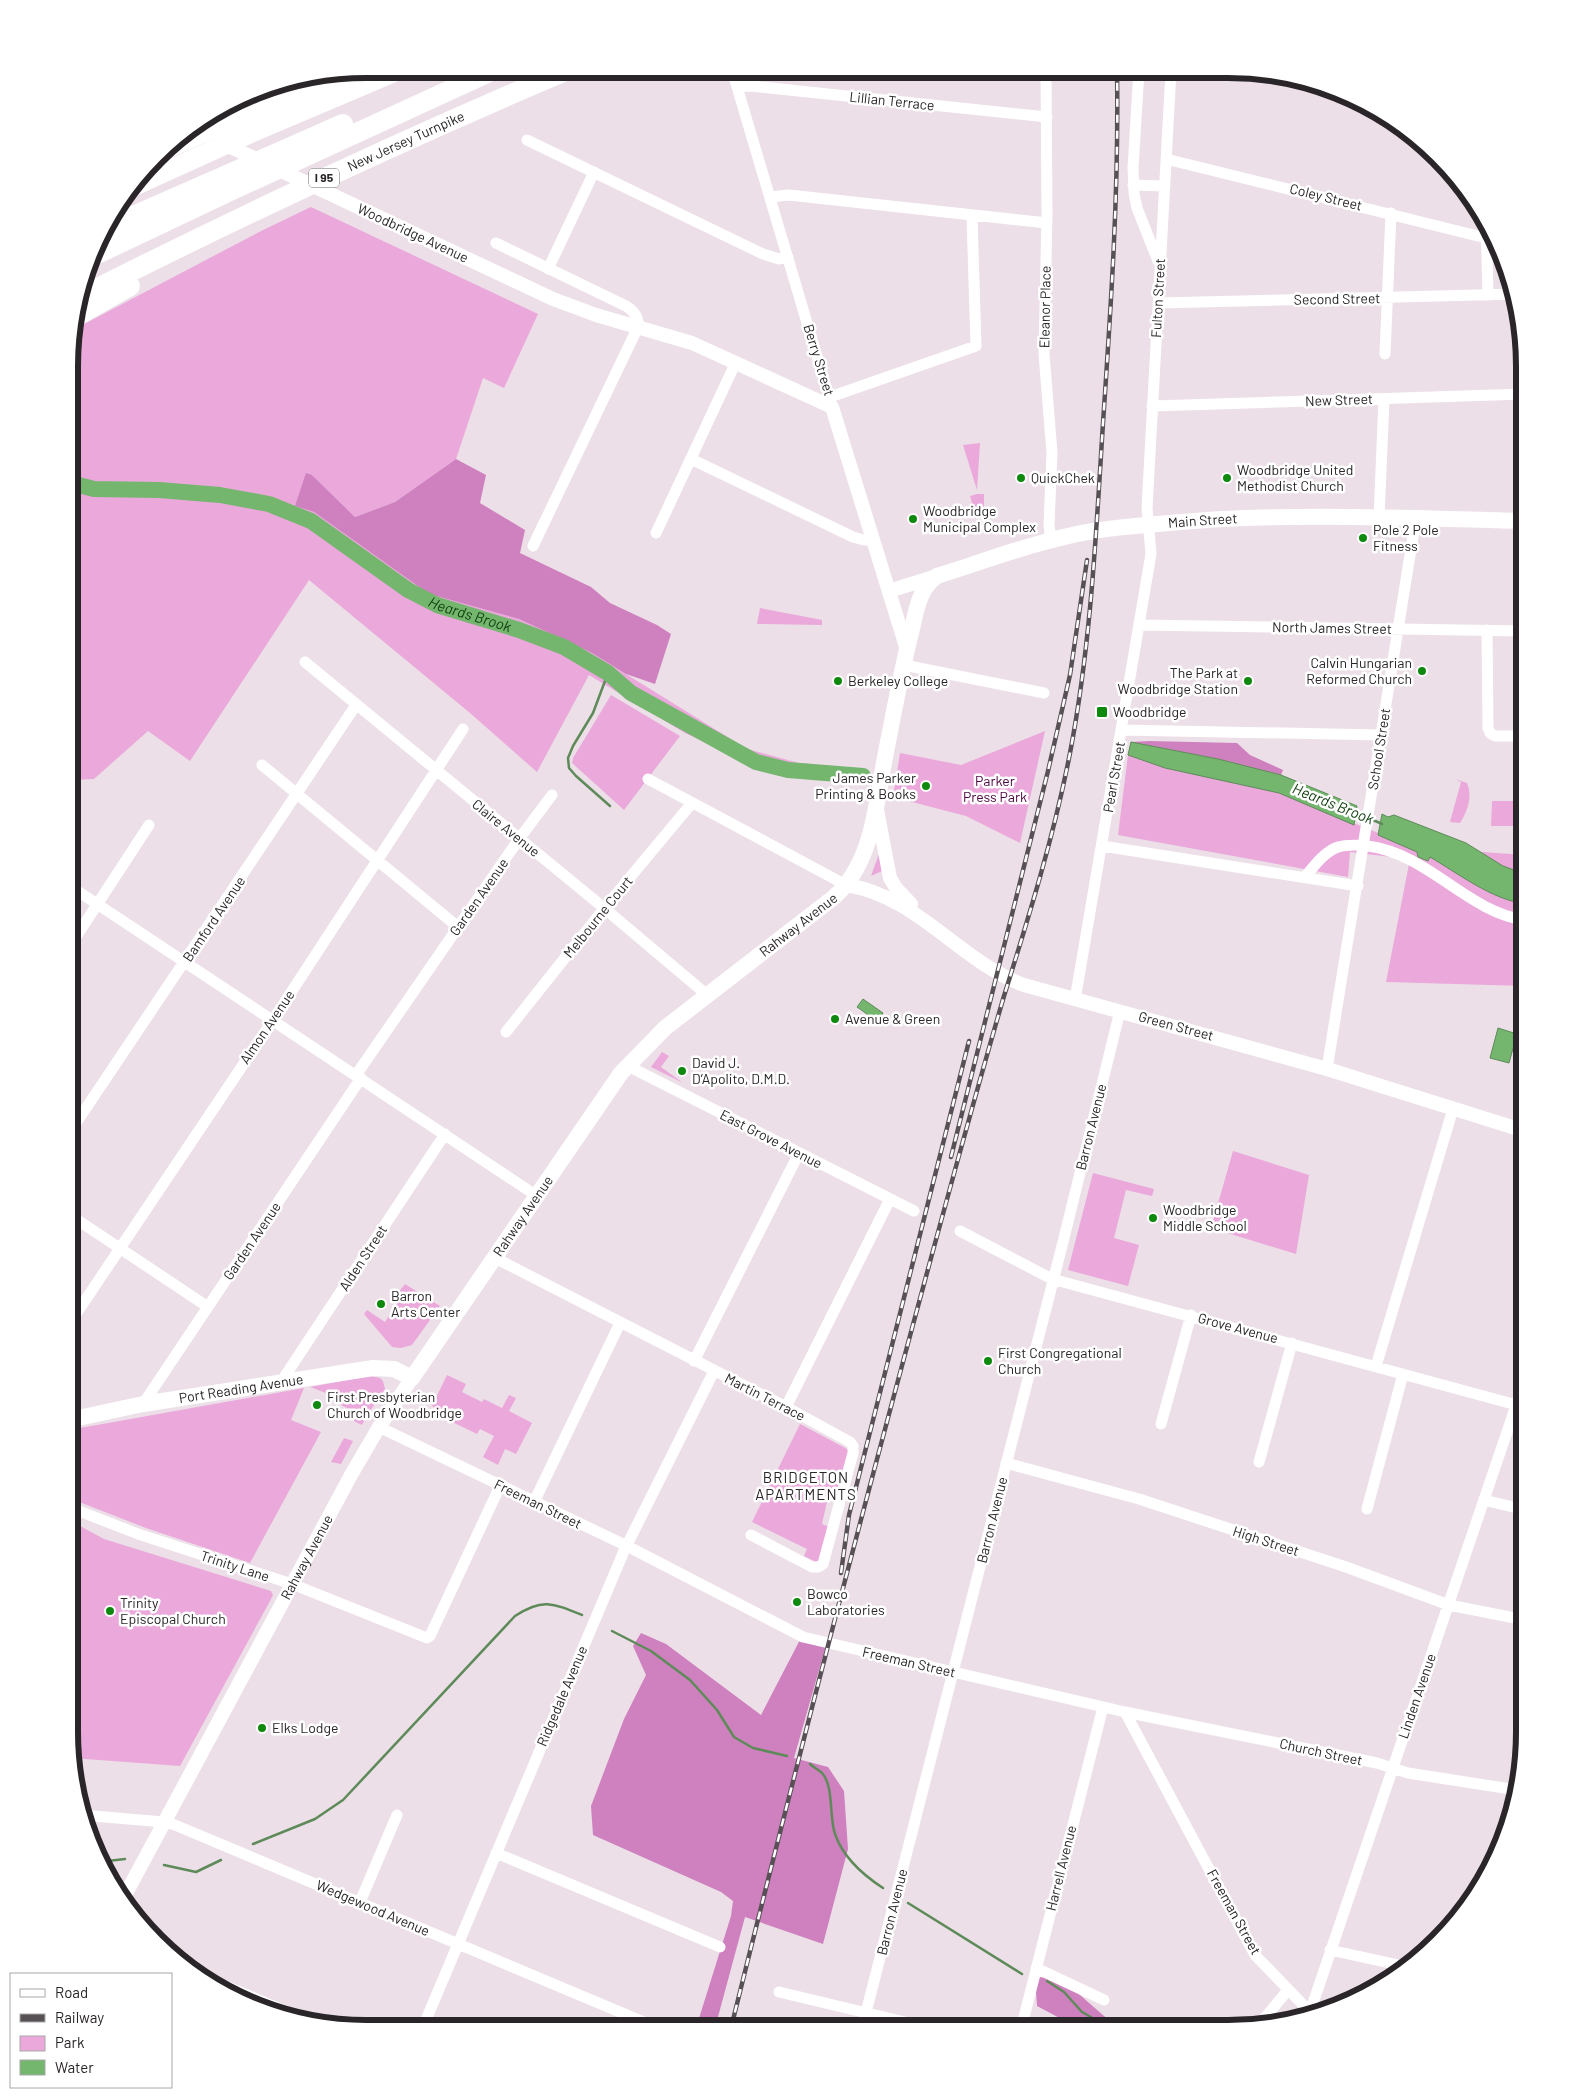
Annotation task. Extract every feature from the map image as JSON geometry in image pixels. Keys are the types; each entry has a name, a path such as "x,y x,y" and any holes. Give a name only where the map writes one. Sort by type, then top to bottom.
{"highway":[{"path":"186,141 262,108 349,78"},
{"path":"146,180 380,78"},
{"path":"114,224 269,155 455,78"},
{"path":"100,253 265,174 476,78"},
{"name":"New Jersey Turnpike","path":"86,294 410,138 549,78"},
{"path":"82,313 167,267 287,196"}],"main road":[{"name":"Main Street","path":"937,576 1051,540 1104,529 1268,517 1516,521"},
{"name":"Rahway Avenue","path":"412,1378 621,1073 665,1028 706,994 833,898 846,885 858,865 867,843 905,657 921,596 929,582 937,576"},
{"name":"Port Reading Avenue","path":"78,1418 143,1404 385,1367 394,1368 412,1378"}],"street":[{"name":"Berry Street","path":"734,78 889,591 905,657"},
{"name":"Eleanor Place","path":"1046,78 1047,223 1044,354 1052,453 1049,525 1051,540"},
{"path":"1139,78 1134,185 1137,208 1158,261 1159,278"},
{"name":"Fulton Street","path":"1149,525 1147,508 1152,406 1172,78"},
{"name":"Lillian Terrace","path":"737,87 751,86 1046,118"},
{"name":"Woodbridge Avenue","path":"197,132 553,299 596,315 692,343 831,402"},
{"path":"527,140 763,254 779,259 788,257"},
{"name":"Coley Street","path":"1166,159 1486,238"},
{"path":"548,268 594,172"},
{"path":"1134,185 1165,186"},
{"path":"770,197 789,195 1047,223"},
{"path":"1385,354 1391,214"},
{"path":"831,402 976,346 972,216"},
{"path":"1486,238 1488,295"},
{"path":"496,243 629,308 638,317 638,327 533,546"},
{"name":"Second Street","path":"1158,303 1508,294"},
{"path":"656,533 736,362"},
{"name":"New Street","path":"1152,406 1516,394"},
{"path":"1379,518 1384,399"},
{"path":"691,459 853,537 873,540"},
{"name":"School Street","path":"1328,1069 1416,518"},
{"name":"Pearl Street","path":"1075,1000 1151,554 1149,525"},
{"name":"Main Street","path":"889,591 937,576"},
{"name":"North James Street","path":"1139,625 1516,631"},
{"path":"1487,630 1488,728 1494,736 1516,736"},
{"path":"905,657 1044,693"},
{"name":"Claire Avenue","path":"305,662 706,994"},
{"name":"Bamford Avenue","path":"78,1120 356,705"},
{"name":"Almon Avenue","path":"78,1312 273,1020 463,729"},
{"path":"1122,730 1382,735"},
{"path":"262,765 458,927"},
{"path":"648,779 846,885"},
{"name":"Garden Avenue","path":"143,1404 458,927 519,838 552,795"},
{"name":"Melbourne Court","path":"506,1032 604,908 692,804"},
{"path":"876,804 890,878 896,888 931,924"},
{"path":"78,934 149,824"},
{"path":"1305,878 1325,855 1337,848 1348,845 1386,848 1430,869 1493,910 1516,917"},
{"path":"1102,846 1358,886"},
{"name":"Green Street","path":"846,885 871,889 887,896 931,924 966,953 997,973 1024,985 1328,1069 1516,1128"},
{"path":"78,891 537,1196"},
{"name":"Barron Avenue","path":"864,2020 1063,1242 1120,1011"},
{"name":"East Grove Avenue","path":"628,1066 914,1212"},
{"path":"1376,1366 1452,1109"},
{"name":"Alden Street","path":"281,1382 445,1134"},
{"path":"694,1361 799,1153"},
{"path":"786,1407 890,1199"},
{"path":"78,1220 208,1307"},
{"name":"Grove Avenue","path":"960,1231 1052,1279 1191,1315 1516,1405"},
{"name":"Martin Terrace","path":"495,1258 786,1407 845,1438 853,1446 823,1564 818,1567 812,1567 751,1535"},
{"path":"1161,1424 1191,1315"},
{"path":"534,1502 620,1322"},
{"path":"1259,1462 1292,1343"},
{"name":"Ridgedale Avenue","path":"426,2020 627,1546 714,1371"},
{"path":"1367,1509 1403,1374"},
{"name":"Rahway Avenue","path":"126,1893 350,1475 412,1378"},
{"name":"Linden Avenue","path":"1314,2007 1330,1950 1484,1500 1516,1419"},
{"name":"Freeman Street","path":"379,1428 627,1546 803,1637 1126,1712 1255,1955 1308,2010"},
{"name":"High Street","path":"1006,1463 1139,1499 1346,1567 1449,1605 1516,1618"},
{"name":"Trinity Lane","path":"78,1511 138,1534 292,1584 427,1638 434,1627 500,1486"},
{"path":"1484,1500 1516,1508"},
{"name":"Harrell Avenue","path":"1023,2020 1103,1707"},
{"name":"Church Street","path":"1126,1712 1408,1772 1511,1789"},
{"path":"360,1902 397,1815"},
{"name":"Wedgewood Avenue","path":"90,1816 164,1822 360,1902 639,2020"},
{"path":"496,1853 720,1947"},
{"path":"1330,1950 1399,1965"},
{"path":"1036,1968 1104,2000"},
{"path":"1265,2018 1288,1990"},
{"path":"779,1992 896,2020"},
{"path":"242,1993 263,2002"}],"green space":[{"path":"311,207 538,314 504,388 483,378 456,459 395,502 355,517 312,475 295,506 314,512 429,594 519,619 592,653 747,749 799,763 864,769 861,783 771,773 685,733 589,675 537,772 470,713 309,580 190,761 148,731 94,779 78,780 78,346 80,326 261,231"},
{"path":"980,443 977,490 963,445"},
{"path":"984,494 984,512 981,516 975,513 970,496"},
{"path":"760,608 822,620 822,625 757,624"},
{"path":"611,695 680,736 624,810 572,763 573,758"},
{"name":"Parker Press Park","path":"1045,731 1020,843 966,816 893,797 900,753 961,765"},
{"path":"1128,755 1165,768 1279,793 1413,847 1516,854 1516,986 1386,982 1409,864 1391,857 1350,852 1348,877 1118,835"},
{"path":"1455,779 1467,783 1469,788 1467,809 1460,823 1450,822 1461,782"},
{"path":"1492,801 1516,801 1516,826 1491,826"},
{"path":"880,851 882,871 871,876"},
{"path":"662,1052 669,1056 661,1067 683,1083 651,1067"},
{"path":"1233,1151 1309,1175 1296,1254 1211,1228"},
{"path":"1093,1173 1154,1189 1152,1196 1126,1190 1114,1238 1139,1245 1128,1286 1068,1270"},
{"path":"405,1284 440,1306 412,1345 401,1348 392,1347 364,1314 367,1310 385,1322 399,1301 397,1294"},
{"path":"447,1375 466,1384 462,1392 482,1402 484,1399 502,1408 509,1395 516,1398 509,1411 532,1423 516,1454 505,1449 498,1465 483,1457 494,1436 480,1429 477,1434 442,1417 444,1412 432,1406"},
{"path":"370,1376 380,1378 385,1389 370,1411 349,1409 335,1402 326,1393 310,1387"},
{"path":"304,1388 291,1420 321,1432 250,1563 146,1528 78,1502 78,1428"},
{"path":"357,1412 368,1414 362,1425 354,1421"},
{"path":"800,1424 849,1450 836,1498 828,1497 822,1524 829,1527 821,1559 816,1562 804,1556 807,1549 752,1522"},
{"path":"344,1438 353,1441 341,1464 331,1462"},
{"path":"78,1525 104,1539 271,1591 273,1595 180,1766 79,1758"}],"shaded area":[{"path":"456,459 486,475 480,503 525,530 520,553 591,587 610,603 657,625 671,634 655,684 626,674 592,653 519,619 429,594 314,512 295,506 306,473 312,475 355,517 395,502"},
{"path":"1131,742 1237,743 1250,755 1283,770 1281,775 1218,759"},
{"path":"641,1633 666,1644 761,1715 803,1634 827,1642 794,1758 828,1767 844,1791 848,1849 823,1944 745,1917 717,2020 698,2020 731,1916 733,1901 721,1892 593,1835 591,1806 624,1719 646,1675 633,1646"},
{"path":"1035,1976 1065,1982 1109,2020 1063,2020 1037,2006"}],"water":[{"path":"1131,742 1218,759 1281,775 1357,806 1354,825 1279,793 1165,768 1128,755"},
{"path":"1382,814 1388,817 1394,815 1466,843 1503,866 1516,871 1516,902 1488,891 1430,857 1428,861 1418,857 1417,852 1378,835"},
{"path":"863,999 883,1013 877,1021 857,1007"},
{"path":"1498,1028 1516,1034 1509,1063 1490,1058"}],"waterway":[{"name":"Heards Brook","path":"78,485 94,489 159,490 220,495 269,504 311,521 408,590 437,605 519,630 564,647 608,673 631,693 756,762 788,770 863,776"},
{"path":"608,673 593,713 568,758 569,768 610,806"},
{"name":"Heards Brook","path":"1371,819 1382,824"},
{"path":"253,1844 315,1819 343,1800 515,1616 524,1610 548,1604 582,1615"},
{"path":"612,1631 651,1651 690,1680 717,1710 734,1737 753,1748 787,1756"},
{"path":"810,1764 822,1773 826,1779 830,1794 833,1827 843,1850 861,1871 883,1888"},
{"path":"108,1861 125,1859"},
{"path":"164,1865 196,1872 221,1860"},
{"path":"908,1903 1022,1974"},
{"path":"1047,1981 1064,1992 1082,2012 1096,2020"}],"railway":[{"path":"733,2020 785,1813 926,1277 1004,996 1032,906 1064,784 1083,671 1095,547 1114,247 1117,78"},
{"path":"951,1157 1048,771 1070,675 1087,560"},
{"path":"841,1573 849,1515 969,1041"}],"place":[{"name":"QuickChek","path":"1021,478"},
{"name":"Woodbridge United Methodist Church","path":"1227,478"},
{"name":"Woodbridge Municipal Complex","path":"913,519"},
{"name":"Pole 2 Pole Fitness","path":"1363,538"},
{"name":"Calvin Hungarian Reformed Church","path":"1422,671"},
{"name":"Berkeley College","path":"838,681"},
{"name":"The Park at Woodbridge Station","path":"1248,681"},
{"name":"Woodbridge","path":"1102,712"},
{"name":"James Parker Printing & Books","path":"926,786"},
{"name":"Avenue & Green","path":"835,1019"},
{"name":"David J. D’Apolito, D.M.D.","path":"682,1071"},
{"name":"Woodbridge Middle School","path":"1153,1218"},
{"name":"Barron Arts Center","path":"381,1304"},
{"name":"First Congregational Church","path":"988,1361"},
{"name":"First Presbyterian Church of Woodbridge","path":"317,1405"},
{"name":"Bowco Laboratories","path":"797,1602"},
{"name":"Trinity Episcopal Church","path":"110,1611"},
{"name":"Elks Lodge","path":"262,1728"}],"district":[{"name":"BRIDGETON APARTMENTS","path":"806,1486"}]}
